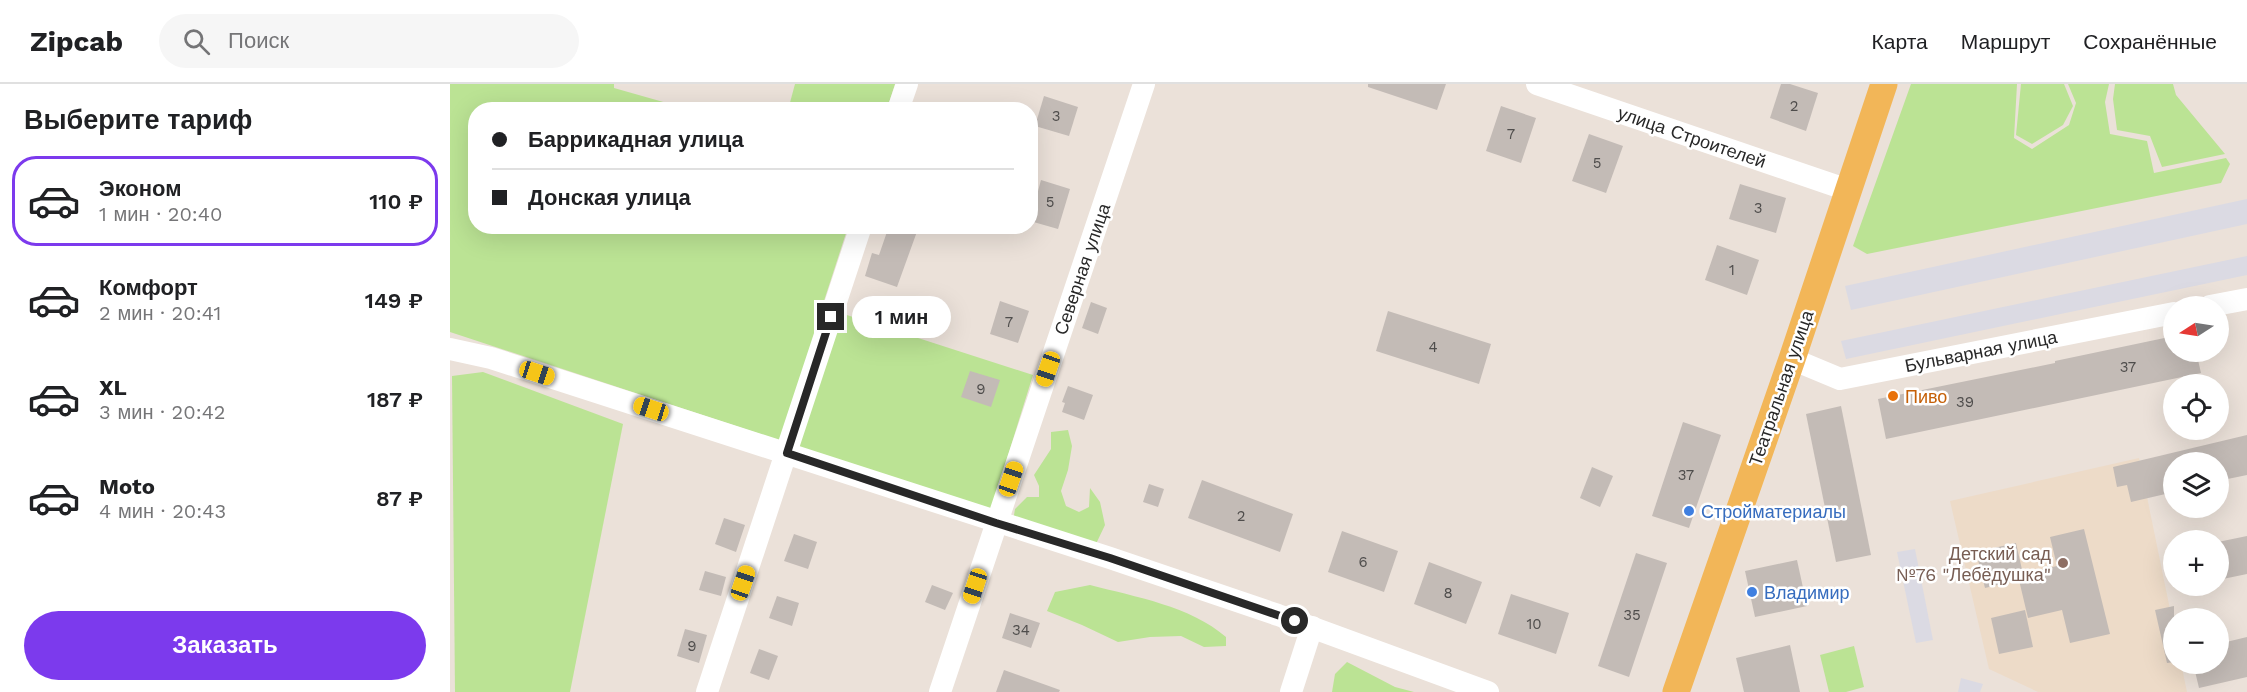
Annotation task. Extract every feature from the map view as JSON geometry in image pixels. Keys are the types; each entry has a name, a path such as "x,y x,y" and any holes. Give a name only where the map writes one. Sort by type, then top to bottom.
{"main road":[{"name":"Театральная улица","path":"1676,692 1792,359 1884,84"}],"street":[{"path":"901,102 907,84"},
{"name":"Северная улица","path":"940,692 1144,84"},
{"name":"улица Строителей","path":"1537,84 1848,190"},
{"path":"707,692 858,234"},
{"path":"2229,302 2247,299"},
{"name":"Бульварная улица","path":"1792,359 1839,379 2163,315"},
{"path":"450,349 491,358 1110,558 1312,627 1488,692"},
{"path":"1291,692 1312,627"}],"shaded area":[{"path":"2247,199 2247,224 1851,310 1845,286"},
{"path":"2247,256 2247,275 1846,359 1841,341"},
{"name":"Детский сад №76 \"Лебёдушка\"","path":"2139,458 2163,575 2163,596 2167,596 2170,608 2163,608 2163,674 2183,674 2187,692 2038,692 1989,669 1950,501"},
{"path":"1915,549 1933,640 1916,643 1897,552"},
{"path":"1961,678 1983,684 1980,692 1958,692"}],"green space":[{"path":"450,84 614,84 614,88 663,102 468,102 468,234 846,234 822,307 1033,375 990,513 821,454 450,332"},
{"path":"795,84 895,84 889,102 790,102"},
{"path":"1911,84 2017,84 2014,138 2032,149 2069,125 2076,103 2068,84 2109,84 2105,102 2110,134 2147,141 2154,173 2226,158 2230,164 2221,183 1867,254 1853,246"},
{"path":"2021,84 2064,84 2073,106 2063,125 2032,144 2016,135"},
{"path":"2115,84 2173,84 2176,95 2225,154 2162,167 2150,136 2117,130 2113,99"},
{"path":"483,372 623,424 570,692 455,692 452,376"},
{"path":"1068,430 1072,446 1068,470 1061,491 1066,506 1079,512 1089,507 1090,488 1100,502 1105,525 1095,546 1013,521 1015,509 1027,497 1039,497 1039,486 1034,475 1051,449 1051,432"},
{"path":"1090,585 1162,604 1196,617 1226,637 1226,646 1204,647 1181,636 1150,637 1118,642 1047,611 1055,592"},
{"path":"1854,646 1864,687 1846,692 1829,692 1820,655"},
{"path":"1347,662 1395,687 1414,692 1332,692 1335,674"}],"building":[{"path":"1368,84 1446,84 1437,110 1368,87"},
{"path":"1781,84 1790,84 1818,93 1806,131 1770,118"},
{"path":"1044,96 1078,107 1069,136 1038,127 1038,116"},
{"path":"1501,106 1536,118 1521,163 1486,151"},
{"path":"1589,134 1623,146 1606,193 1572,181"},
{"path":"1041,180 1070,189 1058,229 1038,223 1038,191"},
{"path":"1740,184 1786,198 1776,233 1729,219"},
{"path":"886,234 916,234 897,287 865,276 872,253 879,255"},
{"path":"1717,245 1759,260 1747,295 1705,280"},
{"path":"1000,301 1029,311 1018,343 990,334"},
{"path":"1091,302 1107,308 1098,334 1082,328"},
{"path":"1388,311 1491,344 1479,384 1376,351"},
{"path":"2163,338 2163,362 2198,362 2201,373 2163,374 2163,381 1886,439 1878,399 2055,363 2055,361"},
{"path":"970,371 1000,380 991,407 961,397"},
{"path":"1068,386 1093,395 1084,420 1062,412 1065,403 1062,402"},
{"path":"1841,406 1871,555 1836,562 1806,414"},
{"path":"1683,422 1721,435 1689,528 1652,516"},
{"path":"2247,435 2247,475 2229,479 2229,452 2176,452 2229,440"},
{"path":"2163,455 2163,495 2131,502 2127,485 2117,487 2113,467"},
{"path":"1592,467 1613,476 1600,507 1580,498"},
{"path":"1202,480 1293,514 1280,552 1188,518"},
{"path":"1149,484 1164,489 1158,507 1143,502"},
{"path":"724,518 745,525 736,552 715,544"},
{"path":"2084,529 2110,634 2070,643 2062,610 2028,618 2019,580 1985,588 1976,552 2016,543 2023,574 2057,566 2050,537"},
{"path":"1342,531 1398,551 1384,592 1328,572"},
{"path":"794,534 817,542 808,569 784,561"},
{"path":"2247,536 2247,574 2229,578 2229,540"},
{"path":"1636,553 1667,563 1629,677 1598,666"},
{"path":"1797,560 1807,606 1755,617 1745,571"},
{"path":"1429,562 1482,582 1466,624 1414,604"},
{"path":"705,571 726,577 721,596 699,590"},
{"path":"932,585 953,593 945,610 925,602"},
{"path":"1511,594 1569,613 1556,654 1498,634"},
{"path":"777,596 799,603 792,626 769,618"},
{"path":"2163,608 2163,645 2155,610"},
{"path":"2025,610 2033,647 1999,654 1991,618"},
{"path":"1010,613 1040,623 1031,648 1002,638"},
{"path":"685,629 707,635 699,663 677,656"},
{"path":"2247,637 2247,677 2199,688 2196,674 2229,674 2229,641"},
{"path":"1790,645 1800,692 1744,692 1736,658"},
{"path":"759,649 778,656 769,680 750,673"},
{"path":"1004,670 1060,690 1059,692 996,692"}],"place":[{"name":"Пиво","path":"1893,396"},
{"name":"Стройматериалы","path":"1689,511"},
{"name":"Детский сад №76 \"Лебёдушка\"","path":"2063,563"},
{"name":"Владимир","path":"1752,592"}],"route":[{"path":"831,317 787,453 1295,621"}]}
